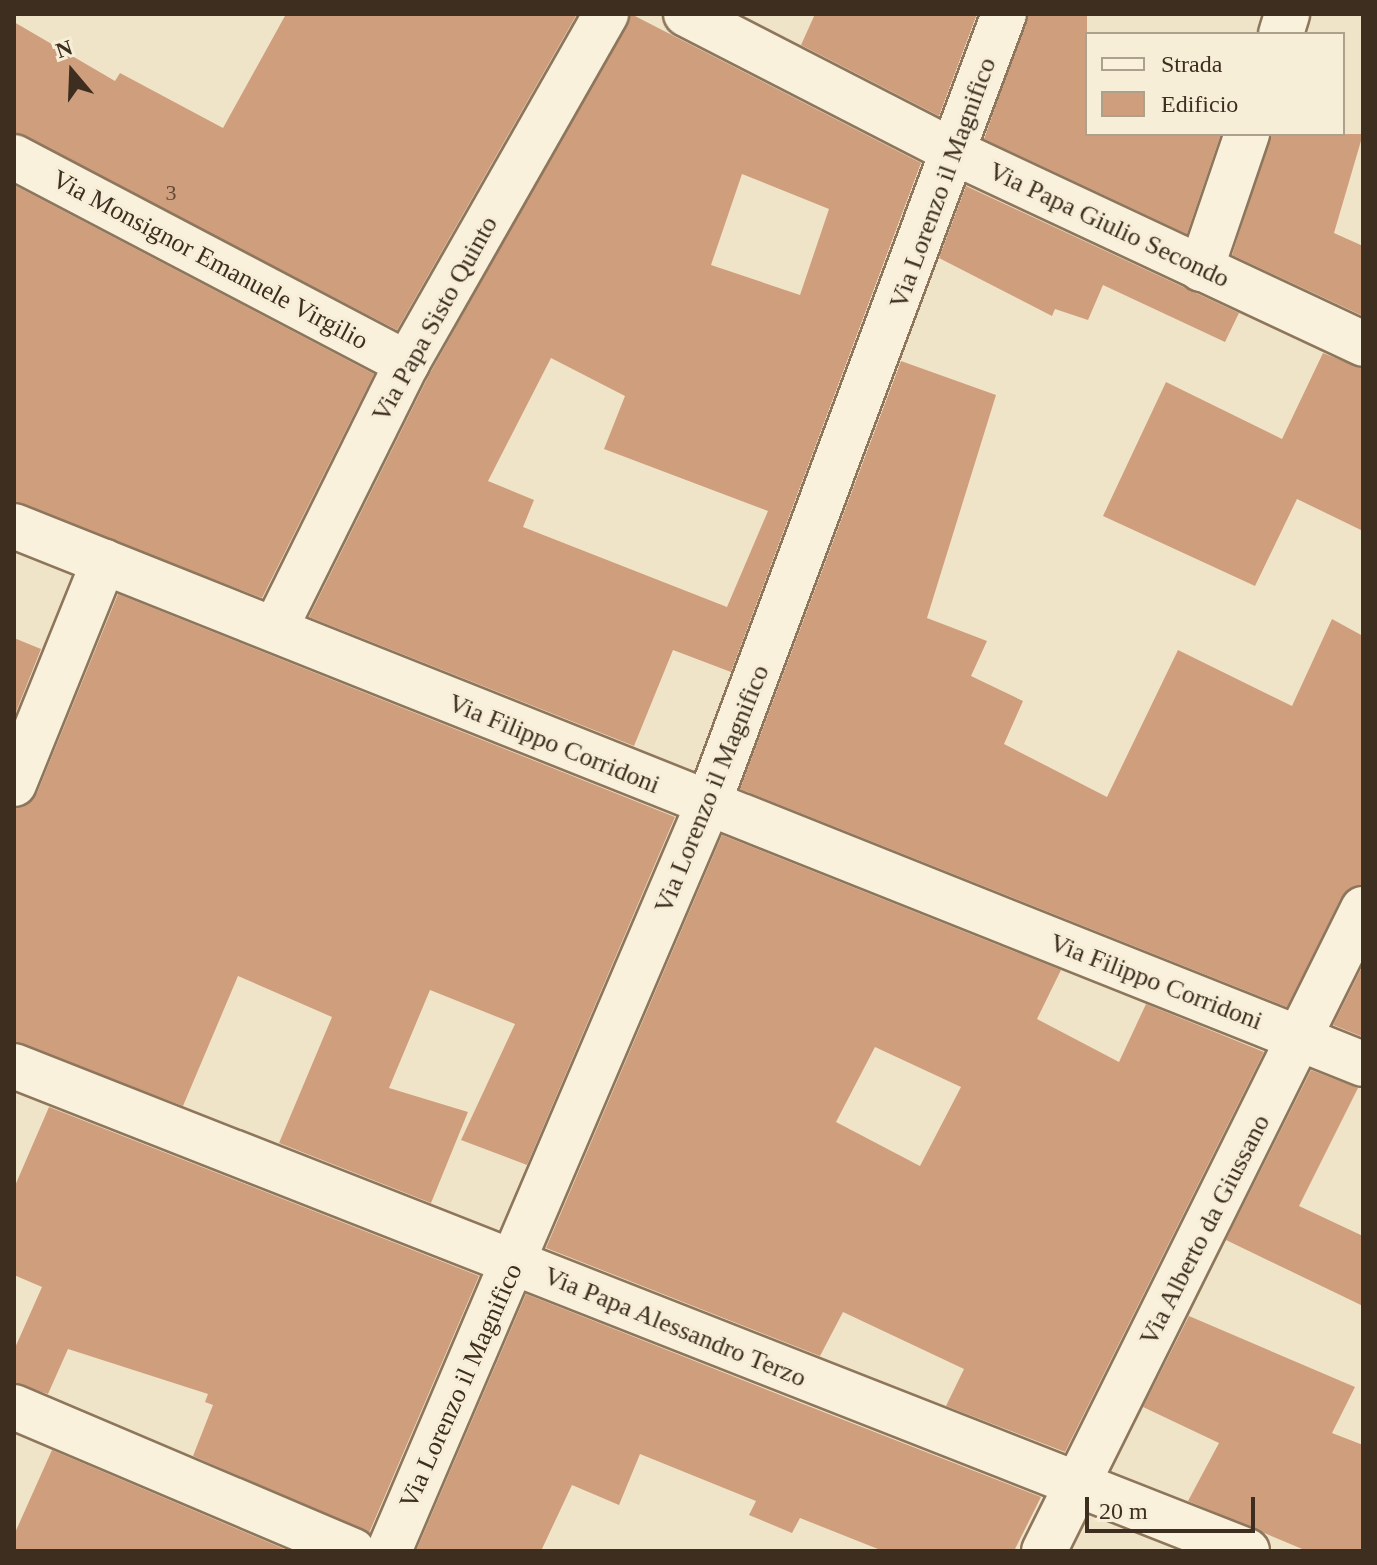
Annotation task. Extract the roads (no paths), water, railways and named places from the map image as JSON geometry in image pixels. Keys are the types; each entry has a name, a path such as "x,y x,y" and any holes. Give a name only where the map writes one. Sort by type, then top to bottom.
{"street":[{"name":"Via Papa Sisto Quinto","path":"275,629 407,363 606,14"},
{"name":"Via Papa Giulio Secondo","path":"686,14 956,153 1363,344"},
{"name":"Via Lorenzo il Magnifico","path":"389,1551 515,1264 707,807 956,153 1004,14"},
{"path":"1201,269 1246,136"},
{"name":"Via Monsignor Emanuele Virgilio","path":"14,157 407,363"},
{"name":"Via Filippo Corridoni","path":"14,526 275,629 707,807 1363,1064"},
{"path":"14,784 104,561"},
{"name":"Via Alberto da Giussano","path":"1044,1551 1363,909"},
{"name":"Via Papa Alessandro Terzo","path":"14,1066 1247,1551"},
{"path":"14,1407 353,1551"}]}
